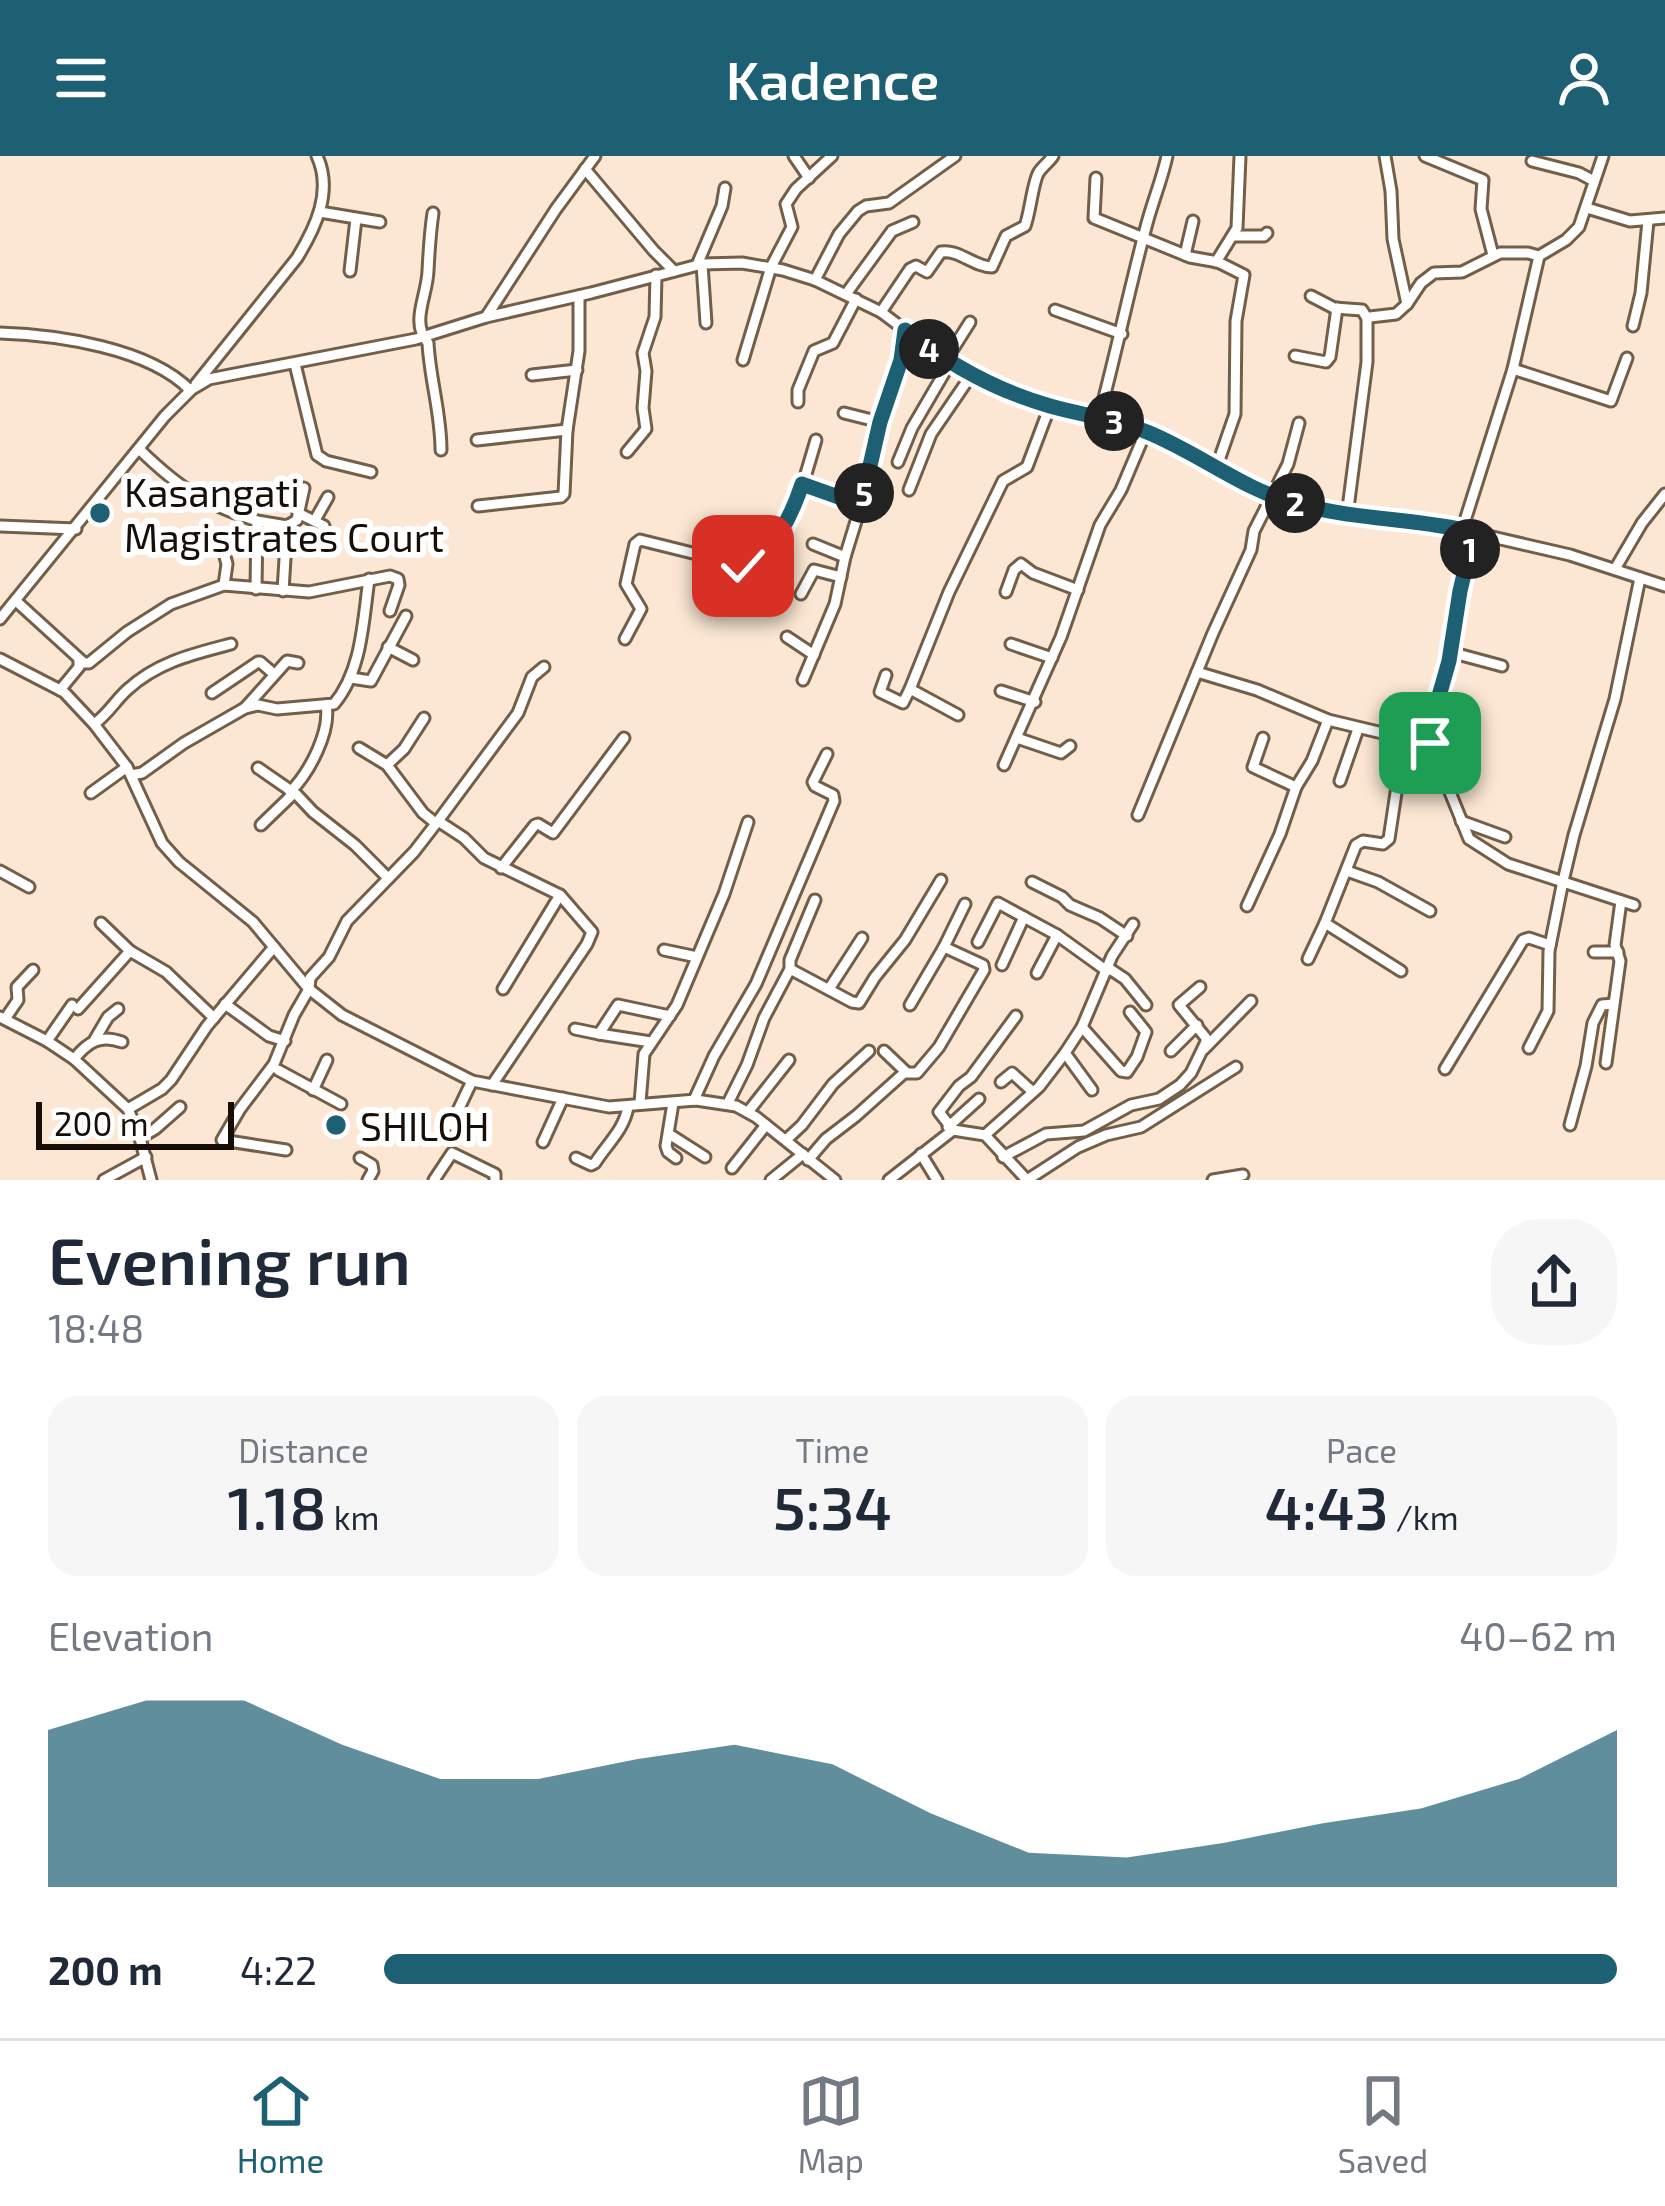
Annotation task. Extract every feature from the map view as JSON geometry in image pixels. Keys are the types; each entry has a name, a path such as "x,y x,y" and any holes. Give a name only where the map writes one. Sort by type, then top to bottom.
{"street":[{"path":"0,619 297,258 320,212 325,184 317,156"},
{"path":"486,317 595,156"},
{"path":"794,156 808,178"},
{"path":"743,360 771,267 791,226 786,204 832,156"},
{"path":"815,280 839,234 858,211 889,202 955,156"},
{"path":"880,312 910,268 927,272 941,252 992,267 1006,236 1025,226 1035,180 1053,156"},
{"path":"1099,417 1167,156"},
{"path":"1216,262 1238,228 1240,156"},
{"path":"1385,156 1393,238 1407,304"},
{"path":"1425,156 1484,180 1480,208 1493,255"},
{"path":"1367,318 1396,314 1434,273 1462,272 1493,255 1510,252 1539,256 1574,234 1603,156"},
{"path":"1532,161 1579,173 1594,182"},
{"path":"585,169 674,271"},
{"path":"1096,178 1094,218 1243,273 1236,320 1234,414 1217,466"},
{"path":"706,323 699,264 725,188"},
{"path":"1587,208 1630,220 1665,218"},
{"path":"320,212 380,222"},
{"path":"433,213 420,306 421,336 428,344 441,450"},
{"path":"350,271 356,219"},
{"path":"1633,326 1648,220"},
{"path":"1186,255 1193,221"},
{"path":"831,306 846,294 892,231 913,222"},
{"path":"1234,236 1253,238 1267,233"},
{"path":"1462,530 1513,369 1539,256"},
{"path":"191,389 217,376 421,336 699,264 771,267 815,280 880,312 972,374 1050,406 1146,431 1272,496 1347,516 1474,532 1570,555 1665,586"},
{"path":"627,452 646,429 643,353 656,310 656,275"},
{"path":"798,402 796,393 814,351 833,344 846,294"},
{"path":"478,506 561,497 566,490 567,430 578,370 578,296"},
{"path":"1311,296 1337,308 1362,310 1367,318 1367,362 1347,516"},
{"path":"1295,356 1327,362 1337,308"},
{"path":"1055,310 1122,334"},
{"path":"898,461 970,322"},
{"path":"803,680 835,604 905,330"},
{"path":"0,333 75,340 174,373 191,389"},
{"path":"1513,369 1611,401 1627,358"},
{"path":"295,364 317,454 326,461 371,472"},
{"path":"532,375 578,370"},
{"path":"909,490 931,434 972,374"},
{"path":"886,675 880,692 903,704 949,592 1003,481 1027,467 1050,406"},
{"path":"844,413 880,422"},
{"path":"1138,815 1251,550 1254,531 1293,452 1299,423"},
{"path":"477,440 567,430"},
{"path":"1004,765 1035,702 1100,524 1146,431"},
{"path":"723,608 749,567 788,522 816,440"},
{"path":"139,449 180,487 256,521 295,523 304,488"},
{"path":"802,484 861,505"},
{"path":"1615,569 1665,494"},
{"path":"298,513 319,523 328,497"},
{"path":"256,521 256,590"},
{"path":"0,526 76,529"},
{"path":"284,591 287,526"},
{"path":"1474,532 1429,731 1430,745 1462,821 1473,843 1508,864 1634,905"},
{"path":"625,639 641,609 626,584 634,544 640,540 749,567"},
{"path":"813,544 845,556"},
{"path":"222,546 227,564 224,585"},
{"path":"1006,592 1021,564 1078,590"},
{"path":"801,594 814,570 841,577"},
{"path":"16,601 79,661 89,663 172,604 224,585 324,590 390,576 398,578 399,585 390,611"},
{"path":"1529,1048 1548,1011 1550,945 1563,881 1615,699 1640,578"},
{"path":"92,793 129,771 142,773 245,708 334,704 351,678 368,579"},
{"path":"351,678 369,683 406,616"},
{"path":"787,637 814,655"},
{"path":"94,724 125,691 160,666 231,644"},
{"path":"1011,644 1052,658"},
{"path":"388,647 412,660"},
{"path":"1450,652 1502,666"},
{"path":"0,659 60,690 94,724 129,771 162,842 179,862 253,922 309,989 342,1015 472,1081 609,1108 694,1100 728,1103 748,1112 835,1180"},
{"path":"60,690 80,667 79,661"},
{"path":"245,708 287,661 298,663"},
{"path":"212,693 260,662 274,674"},
{"path":"286,1150 222,1139 274,1064 310,979 329,957 347,921 414,852 518,712 532,677 544,667"},
{"path":"1197,672 1257,689 1328,720 1430,745"},
{"path":"910,689 958,715"},
{"path":"1001,692 1035,702"},
{"path":"261,825 305,774 322,736 326,705"},
{"path":"387,765 424,718"},
{"path":"1246,906 1328,720"},
{"path":"1340,781 1358,729"},
{"path":"501,868 536,825 553,833 625,738"},
{"path":"1263,738 1253,766 1296,787"},
{"path":"1017,739 1061,753 1070,746"},
{"path":"1309,959 1358,843 1384,844 1389,839 1404,740"},
{"path":"359,748 387,765 423,813 501,868 560,896 592,932 492,1085"},
{"path":"694,1100 756,984 834,801 813,782 827,754"},
{"path":"258,768 355,845 388,878"},
{"path":"1462,821 1505,837"},
{"path":"588,1178 634,1105 642,1061 677,1005 724,894 748,822"},
{"path":"0,871 29,887"},
{"path":"1346,871 1378,882 1430,911"},
{"path":"790,968 859,1003 905,940 940,880"},
{"path":"1032,881 1127,935"},
{"path":"502,989 560,896"},
{"path":"728,1103 790,968 815,900"},
{"path":"1606,1063 1620,962 1615,945 1622,901"},
{"path":"978,942 998,903 1125,979 1146,1005"},
{"path":"910,1005 965,904"},
{"path":"1002,965 1024,917"},
{"path":"101,922 130,951 166,972 214,1018"},
{"path":"1324,923 1401,971"},
{"path":"985,1136 1034,1092 1065,1054 1133,924"},
{"path":"1037,973 1057,935"},
{"path":"829,989 862,938"},
{"path":"1445,1069 1523,940 1550,945"},
{"path":"128,1108 171,1080 214,1018 274,947"},
{"path":"884,1051 915,1075 932,1057 983,974 983,964 944,947"},
{"path":"664,950 697,957"},
{"path":"47,1040 130,951"},
{"path":"1594,952 1618,952"},
{"path":"33,970 16,987 17,1000 2,1018 74,1059 128,1108 154,1178"},
{"path":"1003,1157 1046,1134 1084,1130 1131,1106 1159,1099 1180,1085 1192,1073 1206,1038 1179,1005 1200,987"},
{"path":"1204,1049 1251,1001"},
{"path":"225,1004 269,1036 285,1041"},
{"path":"1570,1125 1596,1016 1602,1005 1613,1004"},
{"path":"599,1034 618,1005 670,1016"},
{"path":"74,1059 118,1010"},
{"path":"1082,1027 1127,1072 1146,1032 1130,1012"},
{"path":"1016,1016 939,1112 951,1128 985,1136 1024,1180 1078,1147 1141,1127 1236,1067"},
{"path":"1171,1052 1197,1025"},
{"path":"574,1029 651,1042"},
{"path":"95,1040 105,1037 122,1042"},
{"path":"786,1140 833,1084 869,1051"},
{"path":"1065,1054 1092,1090"},
{"path":"313,1090 327,1060"},
{"path":"748,1112 788,1060"},
{"path":"278,1070 341,1104"},
{"path":"771,1180 806,1157 906,1072"},
{"path":"1000,1082 1012,1073 1034,1092"},
{"path":"451,1126 472,1081"},
{"path":"543,1142 563,1098"},
{"path":"889,1180 979,1100"},
{"path":"673,1102 666,1150 676,1158"},
{"path":"140,1138 180,1107"},
{"path":"731,1168 766,1125"},
{"path":"669,1134 706,1157"},
{"path":"434,1180 452,1154 494,1174 495,1180"},
{"path":"921,1154 937,1180"},
{"path":"104,1180 146,1156"},
{"path":"360,1158 372,1165 368,1180"},
{"path":"576,1158 595,1163"},
{"path":"1213,1180 1243,1175"}],"place":[{"name":"Kasangati Magistrates Court","path":"100,513"},
{"name":"SHILOH","path":"336,1125"}],"route":[{"path":"743,566 749,567 786,526 802,484 861,505 905,330 941,357 1029,399 1146,431 1288,502 1347,516 1474,532 1430,743"}]}
